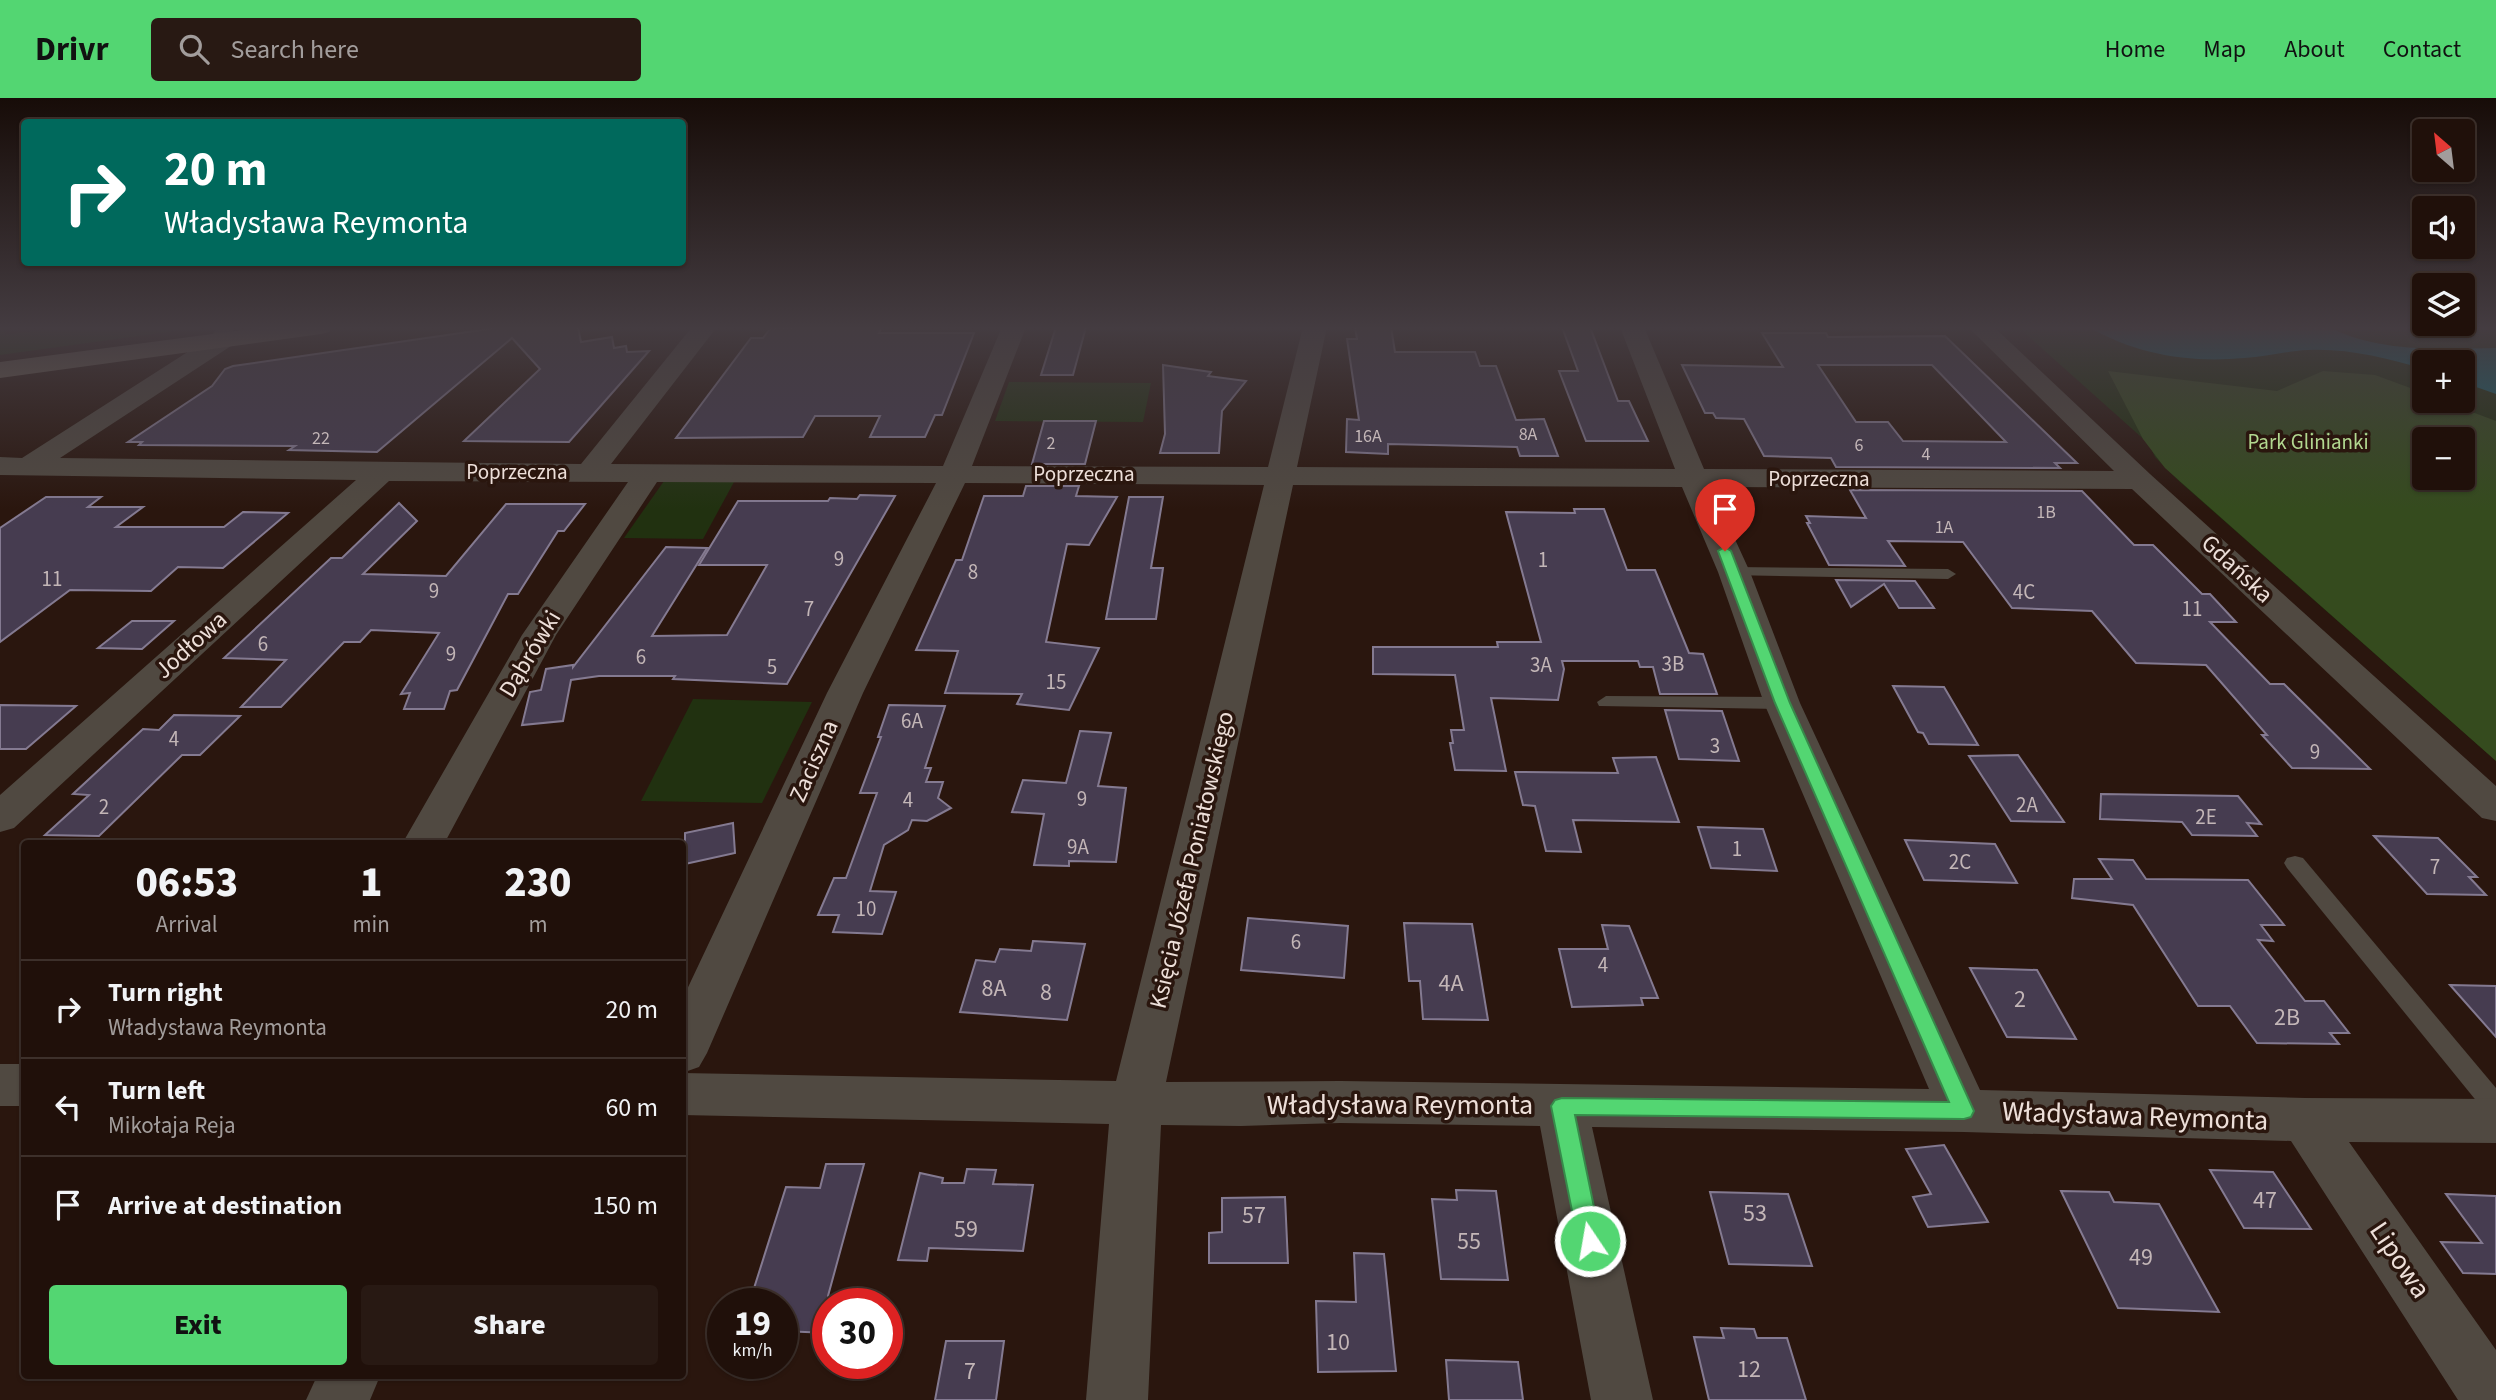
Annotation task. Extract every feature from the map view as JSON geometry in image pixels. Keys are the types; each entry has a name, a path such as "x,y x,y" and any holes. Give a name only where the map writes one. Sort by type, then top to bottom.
{"street":[{"path":"0,485 147,388"},
{"path":"590,472 657,388"},
{"name":"Zaciszna","path":"686,1044 845,693 955,473 989,388"},
{"name":"Księcia Józefa Poniatowskiego","path":"1117,1400 1136,1104 1302,388"},
{"path":"1656,388 1734,572 1782,703 1964,1111"},
{"name":"Gdańska","path":"2044,388 2496,807"},
{"name":"Poprzeczna","path":"0,466 382,472 1283,474 1693,479 2140,480"},
{"name":"Jodłowa","path":"0,818 382,472"},
{"name":"Dąbrówki","path":"425,840 538,635 649,472"},
{"path":"0,1085 21,1085"},
{"name":"Władysława Reymonta","path":"686,1094 1136,1104 1340,1102 1964,1111 2305,1121 2496,1121"},
{"path":"1562,1106 1622,1400"},
{"name":"Lipowa","path":"2305,1121 2494,1400"},
{"path":"337,1400 348,1379"}],"lane":[{"path":"1734,572 1948,574"},
{"path":"1606,702 1782,703"},
{"path":"2295,863 2496,1106"}],"green space":[{"path":"1007,388 1150,388 1143,422 995,421"},
{"name":"Park Glinianki","path":"2086,388 2412,388 2412,413 2475,413 2475,388 2496,388 2496,761 2155,457 2149,444"},
{"name":"Park Glinianki","path":"2117,388 2250,388 2277,391 2284,388 2410,388 2412,389 2412,413 2475,413 2496,421 2496,761 2165,468 2143,439"},
{"path":"664,481 734,482 703,539 624,538"},
{"path":"693,699 812,702 762,803 641,801"}],"water":[{"path":"2478,388 2496,388 2496,394"}],"building":[{"path":"209,388 453,388 377,452 289,450 295,446 139,445 142,442 128,442"},
{"path":"520,388 617,388 569,442 464,441"},
{"path":"714,388 953,388 942,415 935,415 925,437 870,437 880,416 815,416 803,437 676,438"},
{"path":"1164,388 1241,388 1222,411 1219,453 1160,453 1165,434"},
{"path":"1354,388 1504,388 1516,420 1544,419 1558,456 1520,456 1517,447 1388,444 1388,454 1346,452 1347,419 1359,420"},
{"path":"1565,388 1613,388 1618,401 1629,401 1648,441 1586,441"},
{"path":"1693,388 1833,388 1856,422 1888,422 1903,441 2006,442 1954,388 1999,388 2077,463 2055,463 2060,468 1836,467 1831,458 1764,456 1744,419 1716,418 1713,413 1705,413"},
{"path":"1044,421 1096,421 1085,464 1032,464"},
{"path":"1026,486 1079,486 1076,496 1117,497 1089,545 1067,544 1046,642 1099,648 1069,710 1017,704 1022,694 945,693 958,651 916,650 956,560 962,560 984,496 1023,496"},
{"path":"1850,490 2082,491 2134,545 2153,545 2202,594 2210,594 2236,622 2210,622 2270,684 2284,684 2370,769 2292,768 2206,665 2136,663 2092,611 2012,608 1963,542 1888,541 1905,566 1829,565 1806,516 1866,518"},
{"path":"860,495 895,496 787,684 673,679 675,676 599,676 571,680 563,721 522,725 530,692 541,690 546,669 573,667 666,547 707,548 652,636 727,635 767,565 699,565 738,501 828,501 830,498 857,499"},
{"path":"46,497 101,497 88,507 143,507 116,527 224,527 243,512 288,513 223,568 178,567 151,591 70,590 0,642 0,528"},
{"path":"1129,497 1163,497 1151,568 1163,568 1156,619 1106,619"},
{"path":"399,503 417,521 363,574 446,576 506,504 585,504 564,531 558,531 518,594 508,594 457,690 450,691 444,709 404,709 410,693 401,694 439,633 371,630 360,642 344,642 281,707 241,707 286,660 224,658 331,558 342,558"},
{"path":"1574,509 1604,509 1627,570 1655,570 1689,653 1703,654 1717,694 1660,694 1653,667 1640,667 1638,661 1562,661 1564,669 1558,700 1491,698 1506,771 1455,770 1450,743 1453,743 1451,730 1464,730 1455,675 1373,674 1373,647 1498,647 1497,642 1541,642 1506,512 1575,513"},
{"path":"1836,580 1915,581 1934,608 1899,608 1884,584 1851,607"},
{"path":"132,621 174,621 142,649 98,648"},
{"path":"1893,686 1944,687 1978,745 1929,744 1923,733 1918,732"},
{"path":"0,705 76,706 26,749 0,749"},
{"path":"889,705 945,706 925,768 931,768 926,782 943,782 938,798 951,808 927,821 912,820 908,830 884,845 870,891 896,892 882,934 833,932 839,915 818,915 834,878 846,878 877,793 860,793 881,737 878,737"},
{"path":"1665,710 1722,711 1739,761 1679,759"},
{"path":"174,715 240,716 200,755 182,755 99,836 45,835 89,795 73,794 143,729 159,730"},
{"path":"1080,731 1111,733 1098,786 1126,788 1116,862 1069,861 1069,866 1034,865 1044,814 1012,812 1023,780 1066,783"},
{"path":"2018,755 2064,822 2011,821 1969,756"},
{"path":"1656,757 1679,822 1573,820 1581,852 1546,851 1535,806 1523,805 1515,772 1618,773 1613,758"},
{"path":"2101,794 2238,796 2261,824 2247,823 2257,836 2192,835 2182,822 2100,819"},
{"path":"733,823 735,853 686,864 685,833"},
{"path":"1698,827 1763,829 1777,871 1711,868"},
{"path":"2374,836 2438,838 2477,877 2469,877 2486,895 2427,894"},
{"path":"1905,840 1995,844 2017,883 1924,880"},
{"path":"2099,859 2133,860 2146,879 2248,880 2284,925 2261,925 2273,941 2258,940 2305,1001 2324,1001 2349,1033 2330,1033 2339,1044 2257,1043 2230,1006 2198,1006 2133,905 2072,898 2074,879 2112,879"},
{"path":"1248,918 1348,926 1344,978 1241,970"},
{"path":"1404,923 1472,924 1488,1020 1423,1019 1420,981 1409,981"},
{"path":"1602,925 1629,926 1658,998 1641,998 1643,1005 1572,1007 1559,949 1608,949"},
{"path":"1033,941 1085,944 1067,1020 960,1012 976,960 995,962 1000,949 1031,951"},
{"path":"1970,968 2037,970 2076,1039 2007,1037"},
{"path":"2450,985 2496,986 2496,1037"},
{"path":"1944,1145 1988,1222 1928,1227 1913,1197 1931,1194 1906,1149"},
{"path":"826,1164 864,1164 830,1288 812,1288 812,1332 798,1332 798,1288 754,1288 786,1187 820,1188"},
{"path":"967,1169 996,1170 993,1184 1033,1185 1023,1251 929,1248 927,1261 898,1260 920,1173 943,1178 942,1183 964,1183"},
{"path":"2210,1170 2273,1172 2311,1229 2244,1228"},
{"path":"1456,1190 1496,1191 1508,1280 1441,1279 1432,1199 1457,1200"},
{"path":"2061,1191 2109,1192 2114,1202 2159,1204 2219,1312 2118,1308"},
{"path":"1710,1192 1788,1194 1812,1266 1729,1264"},
{"path":"2446,1194 2496,1196 2496,1274 2463,1273 2441,1242 2482,1243"},
{"path":"1285,1197 1288,1263 1209,1263 1209,1233 1222,1232 1222,1198"},
{"path":"1354,1253 1384,1254 1396,1371 1318,1372 1316,1301 1356,1302"},
{"path":"1721,1328 1754,1329 1757,1338 1787,1338 1806,1400 1709,1400 1694,1337 1724,1338"},
{"path":"946,1341 1004,1341 996,1400 935,1400"},
{"path":"1446,1360 1518,1362 1523,1400 1449,1400"}],"route":[{"path":"1590,1241 1562,1106 1964,1111 1782,703 1725,551"}]}
